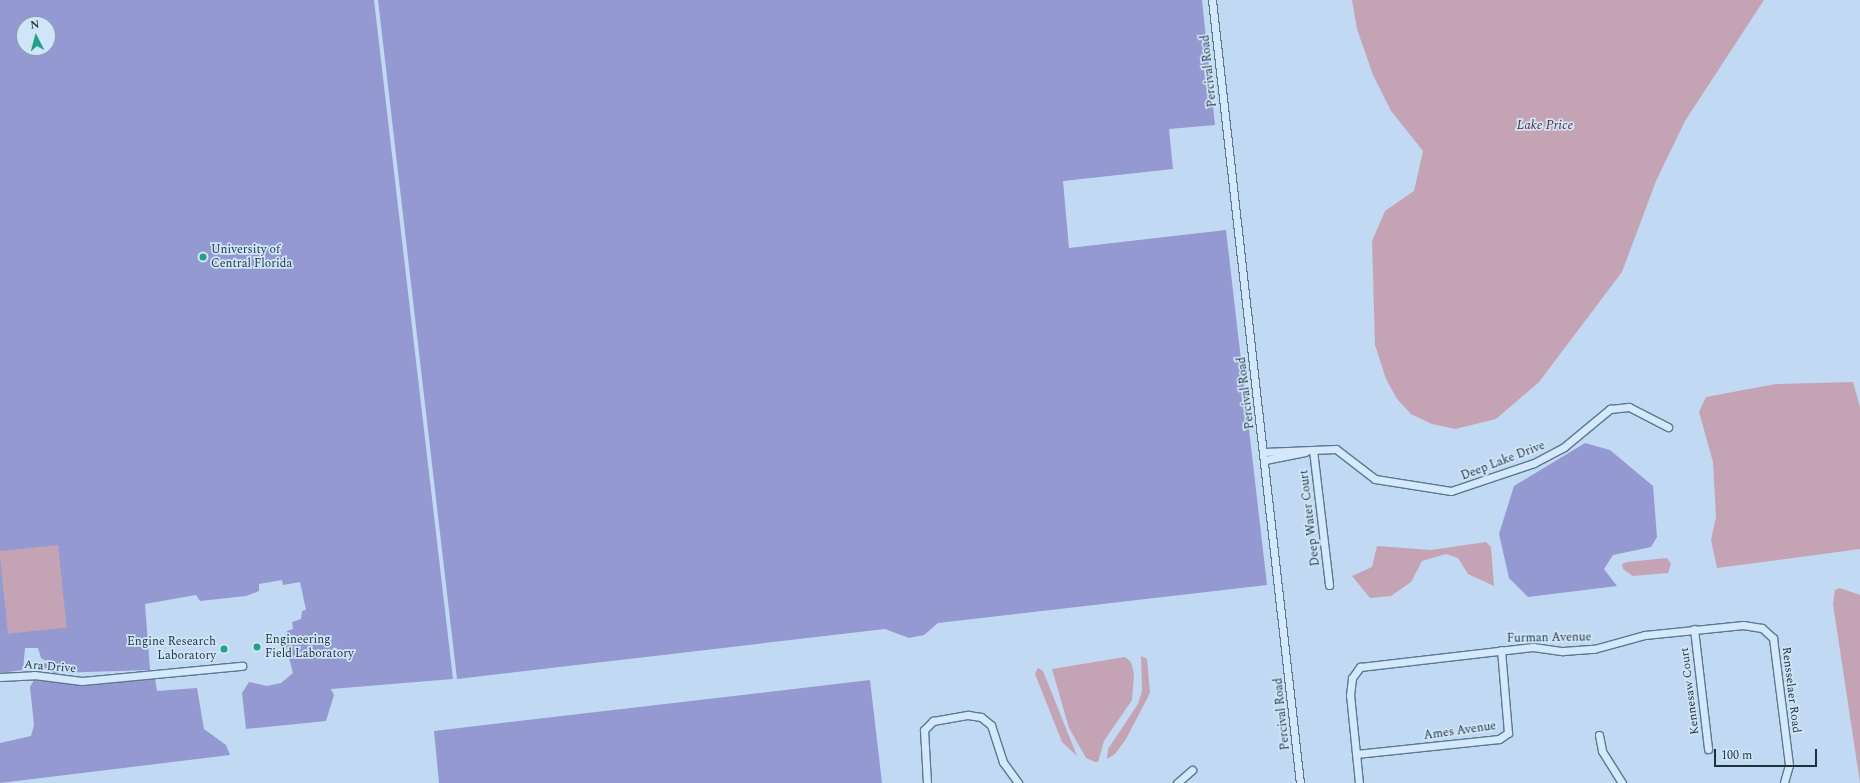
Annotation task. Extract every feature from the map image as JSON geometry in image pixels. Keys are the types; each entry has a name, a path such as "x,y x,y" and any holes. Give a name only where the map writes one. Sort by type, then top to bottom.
{"street":[{"name":"Percival Road","path":"1212,0 1265,460 1300,783"},
{"name":"Deep Lake Drive","path":"1264,452 1281,450 1336,450 1375,480 1451,491 1527,465 1564,447 1610,409 1629,408 1668,427"},
{"path":"1281,450 1282,458"},
{"name":"Deep Lake Drive","path":"1265,460 1282,458 1313,450"},
{"name":"Deep Water Court","path":"1313,450 1329,585"},
{"name":"Furman Avenue","path":"1356,754 1350,695 1352,678 1360,667 1533,647 1563,651 1594,649 1645,635 1694,629 1743,625 1762,628"},
{"name":"Rensselaer Road","path":"1762,628 1773,638 1777,658 1789,765 1784,783"},
{"name":"Kennesaw Court","path":"1694,629 1708,750"},
{"name":"Ames Avenue","path":"1356,754 1498,739 1508,733 1501,650"},
{"name":"Ara Drive","path":"0,677 34,675 82,681 242,666"},
{"path":"927,783 924,730 938,719 968,715 981,717 991,725 1003,762 1018,783"},
{"path":"1599,735 1602,751 1622,783"},
{"path":"1356,754 1359,783"},
{"path":"1177,783 1192,770"}],"shaded area":[{"name":"University of Central Florida","path":"0,0 374,0 453,679 331,689 334,695 326,721 246,729 242,693 249,682 267,686 281,683 293,673 284,639 287,631 293,629 292,622 301,619 302,611 306,610 300,582 283,585 282,580 259,584 259,591 246,596 200,601 196,595 145,604 150,670 54,673 34,664 50,663 41,658 38,648 25,648 23,670 0,673"},
{"path":"378,0 1202,0 1215,125 1169,129 1173,169 1063,181 1069,248 1226,230 1267,585 938,623 924,635 909,638 885,629 457,679"},
{"path":"1585,443 1610,450 1653,486 1657,537 1651,547 1613,555 1604,569 1617,586 1528,597 1509,578 1499,534 1514,486"},
{"path":"155,678 157,691 197,688 204,729 226,745 230,755 0,783 0,743 31,736 34,725 30,687 34,680 100,684"},
{"path":"870,680 882,783 439,783 434,731"}],"water":[{"name":"Lake Price","path":"1352,0 1764,0 1685,121 1656,181 1622,272 1539,382 1496,419 1455,429 1432,424 1411,414 1397,399 1386,379 1375,345 1372,241 1385,211 1414,191 1423,151 1391,111 1373,75 1357,29"},
{"path":"1853,382 1860,407 1860,549 1717,568 1711,540 1716,517 1713,462 1699,412 1706,397 1776,384"},
{"path":"1486,542 1491,547 1494,586 1468,574 1458,558 1446,554 1422,561 1411,582 1391,596 1370,598 1352,576 1372,567 1377,546 1431,550"},
{"path":"58,545 67,628 8,634 0,551"},
{"path":"1667,558 1671,564 1668,573 1633,576 1623,569 1622,564 1627,562"},
{"path":"1840,588 1860,595 1860,783 1833,604 1835,590"},
{"path":"1141,656 1147,659 1150,693 1126,739 1115,754 1107,759 1108,749 1138,704 1142,691"},
{"path":"1125,657 1131,662 1134,674 1132,700 1104,741 1098,762 1095,762 1086,758 1069,728 1052,669"},
{"path":"1038,668 1043,671 1077,756 1062,742 1035,674"}],"place":[{"name":"University of Central Florida","path":"203,257"},
{"name":"Engineering Field Laboratory","path":"257,647"},
{"name":"Engine Research Laboratory","path":"224,649"}]}
